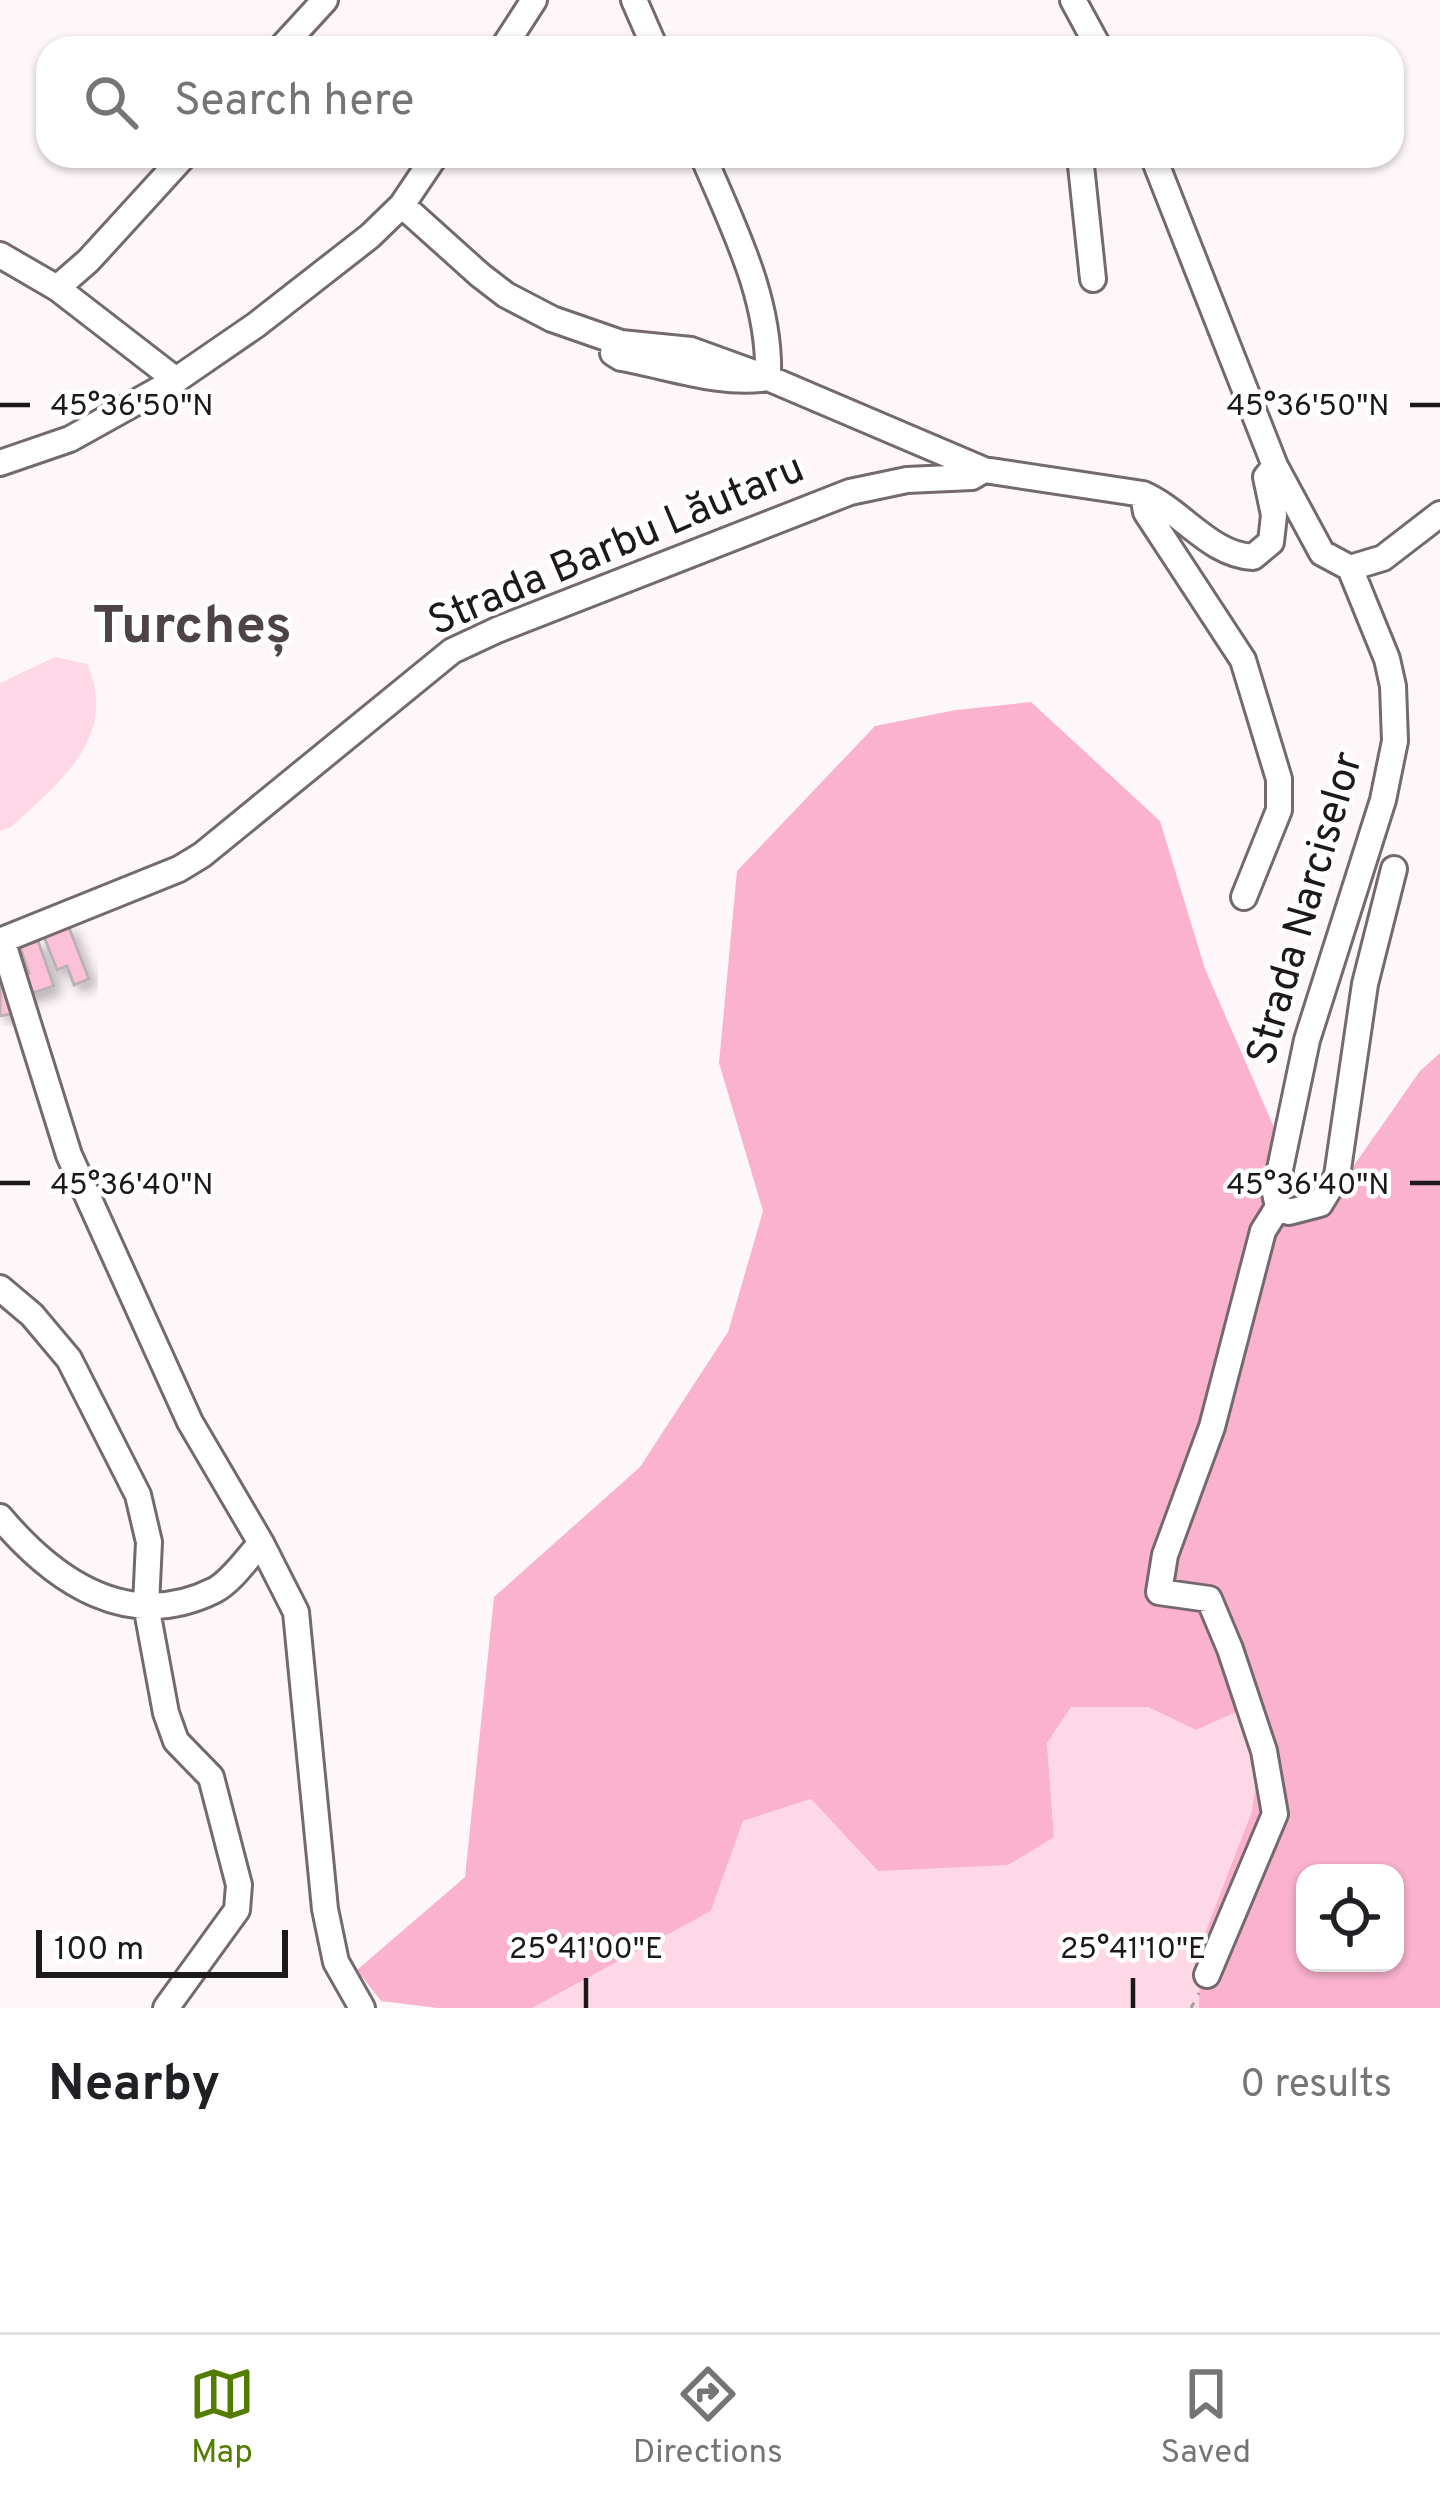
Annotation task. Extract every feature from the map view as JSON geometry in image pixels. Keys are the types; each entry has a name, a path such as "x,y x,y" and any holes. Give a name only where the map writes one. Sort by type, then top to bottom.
{"street":[{"path":"292,36 325,0"},
{"path":"511,36 534,0"},
{"path":"634,0 650,36"},
{"path":"1077,1 1093,36"},
{"path":"57,288 97,253 173,168"},
{"path":"0,463 70,439 176,380 334,268 402,205 427,168"},
{"path":"708,168 749,267 770,340 769,378"},
{"path":"1081,168 1093,279"},
{"name":"Strada Narciselor","path":"1158,168 1274,466 1322,553 1350,568 1388,659 1395,741 1382,800 1307,1040 1275,1193 1278,1207 1289,1212 1320,1204 1337,1176 1365,984 1394,869"},
{"path":"402,205 506,295 552,319 621,343 691,350 769,378 984,470 1143,494 1231,556 1253,557 1271,542 1274,532 1266,477 1274,466"},
{"path":"0,255 57,288 176,380"},
{"name":"Strada Barbu Lăutaru","path":"1,941 179,869 202,855 422,673 467,644 850,492 907,480 972,477 984,470"},
{"path":"1143,494 1146,512 1243,660 1279,779 1279,810 1244,897"},
{"path":"1350,568 1384,558 1440,514"},
{"path":"1,941 70,1155 190,1422 262,1543 296,1612 325,1909 336,1962 362,2008"},
{"path":"1207,1975 1274,1814 1264,1751 1209,1600 1159,1592 1165,1555 1212,1427 1263,1231 1278,1207"},
{"path":"0,1288 32,1315 69,1359 138,1495 148,1542 146,1605 166,1713 176,1741 211,1778 239,1885 237,1910 166,2008"},
{"path":"0,1517 19,1540 98,1598 146,1605 184,1601 219,1588 262,1543"}],"shaded area":[{"path":"55,657 87,664 96,714 90,736 48,793 11,827 0,831 0,683"},
{"path":"1031,702 1160,821 1205,969 1315,1221 1420,1071 1440,1053 1440,2008 1199,2008 1200,1946 1252,1811 1261,1741 1243,1709 1196,1730 1148,1707 1071,1707 1047,1743 1054,1837 1008,1865 878,1871 811,1799 743,1821 711,1911 532,2008 438,2008 381,2001 357,1970 465,1877 494,1597 640,1467 728,1332 763,1211 719,1063 737,871 875,726"},
{"path":"1071,1707 1148,1707 1196,1730 1243,1709 1261,1740 1252,1811 1200,1946 1199,2008 532,2008 711,1911 743,1821 811,1799 878,1871 1054,1837 1047,1742"}],"building":[{"path":"68,925 89,979 74,985 67,966 57,970 43,934"},
{"path":"38,941 54,986 24,996 18,977 29,973 20,947"},
{"path":"0,969 11,1014 0,1016"}],"district":[{"name":"Turcheș","path":"192,628"}]}
